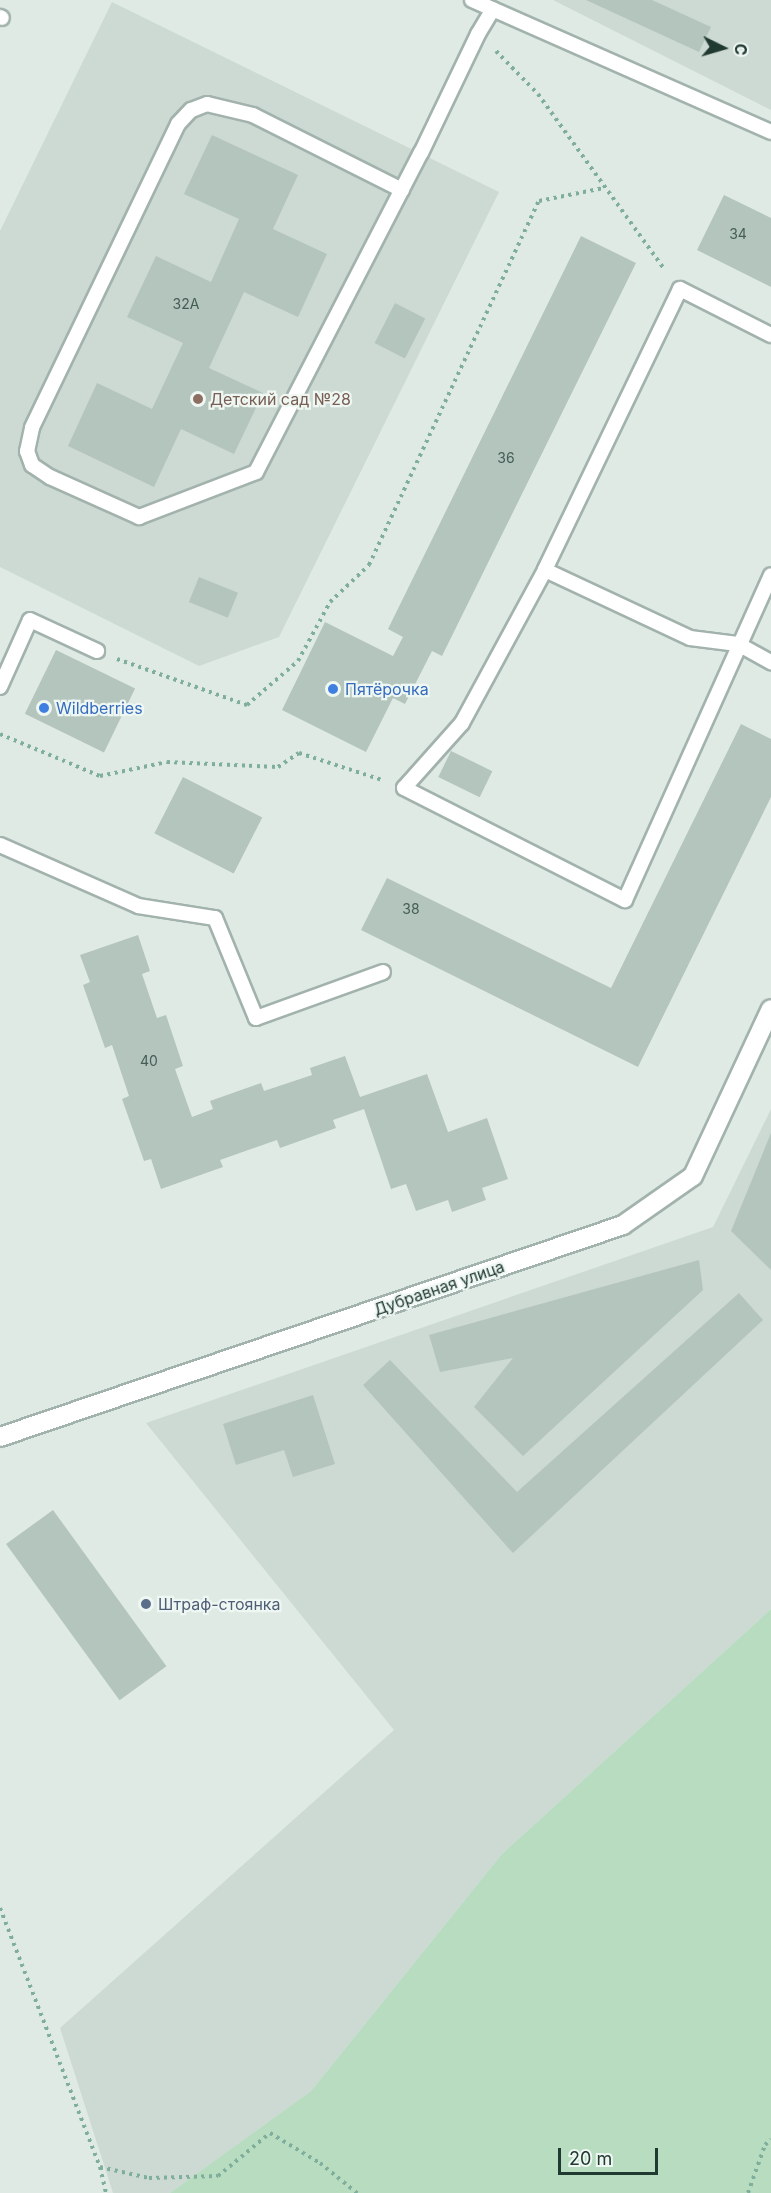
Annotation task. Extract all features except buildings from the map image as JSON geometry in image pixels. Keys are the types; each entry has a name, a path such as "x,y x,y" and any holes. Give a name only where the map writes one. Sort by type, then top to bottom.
{"street":[{"name":"Дубравная улица","path":"0,1437 623,1226 693,1176 771,1009"}],"lane":[{"path":"471,0 771,132"},
{"path":"402,190 253,115 207,104 190,110 178,124 32,428 27,451 32,465 51,477 138,517 256,472 402,190 478,34 493,9"},
{"path":"771,335 680,289 545,570 462,723 404,788 625,900 738,644 771,575"},
{"path":"545,570 690,638 738,644 771,662"},
{"path":"0,687 30,620 97,651"},
{"path":"0,845 138,906 215,918 256,1018 383,972"}],"path":[{"path":"478,34 538,94 604,188 680,289"},
{"path":"97,651 247,705 298,661 330,602 369,565 539,201 604,188"},
{"path":"0,734 100,776 167,762 278,767 299,753 404,788"},
{"path":"0,1908 100,2167 106,2193"},
{"path":"100,2167 149,2178 218,2176 270,2133 320,2163 357,2193"},
{"path":"748,2193 765,2145 771,2139"}],"shaded area":[{"path":"553,0 771,0 771,110"},
{"name":"Детский сад №28","path":"112,2 499,192 279,637 199,666 0,567 0,231"},
{"path":"771,1109 771,1609 502,1854 311,2091 170,2193 113,2193 60,2028 394,1730 146,1423 713,1227"}],"green space":[{"path":"771,1609 771,2193 170,2193 311,2091 502,1854"}],"place":[{"name":"Детский сад №28","path":"198,399"},
{"name":"Пятёрочка","path":"333,689"},
{"name":"Wildberries","path":"44,708"},
{"name":"Штраф-стоянка","path":"146,1604"}]}
